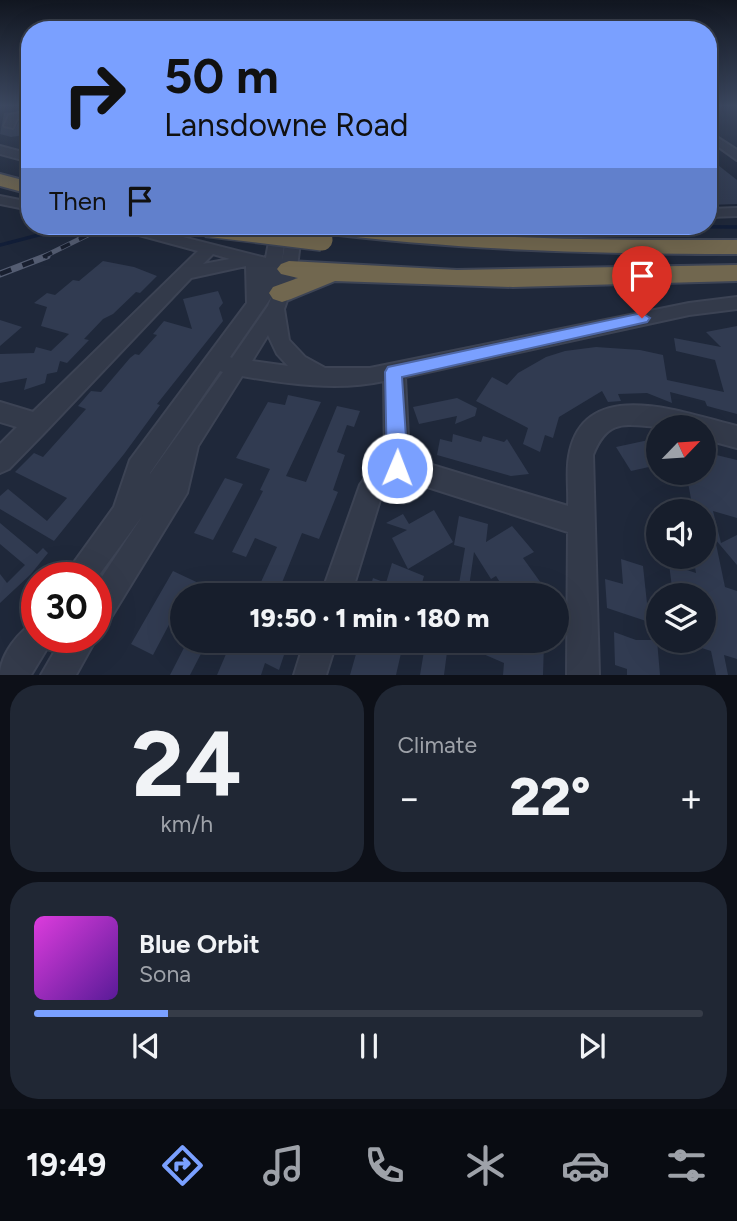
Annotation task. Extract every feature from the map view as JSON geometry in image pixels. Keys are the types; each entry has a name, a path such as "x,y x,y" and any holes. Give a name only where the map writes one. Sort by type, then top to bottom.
{"highway":[{"path":"0,166 21,171"},
{"path":"0,180 21,186"},
{"path":"347,235 511,258 737,263"},
{"path":"384,235 632,248 737,247"},
{"path":"605,235 737,236"},
{"path":"281,267 335,274 489,280 737,274"},
{"path":"271,303 314,278 335,274"}],"street":[{"path":"717,141 737,156"},
{"path":"0,150 21,156"},
{"path":"15,154 21,151"},
{"path":"0,201 21,204"},
{"path":"717,212 737,212"},
{"path":"157,235 281,267"},
{"path":"180,279 246,257 265,247 276,235"},
{"path":"278,235 281,267 266,291 271,303 275,334 284,351 298,363 331,377"},
{"path":"90,562 125,514 159,482 239,368 271,303 292,235"},
{"path":"172,239 181,258 180,279"},
{"path":"0,461 210,248"},
{"path":"246,257 271,303"},
{"path":"125,514 138,468 215,362 271,303"},
{"path":"215,362 239,368 331,377 394,372 689,309 737,303"},
{"path":"394,372 397,468"},
{"path":"0,412 38,424"},
{"path":"583,675 581,455 586,436 596,423 611,416 635,414 646,416"},
{"path":"716,432 737,437"},
{"path":"112,588 178,484 187,443"},
{"path":"340,583 369,494 379,480 397,468 415,471 582,523"},
{"path":"11,675 27,653"},
{"path":"57,675 71,653"},
{"path":"310,675 317,653"}],"building":[{"path":"717,164 737,180 737,204 717,205"},
{"path":"103,261 134,267 157,276 140,293 136,292 113,314 103,319 84,339 89,340 67,363 60,361 57,372 47,374 45,383 24,390 27,378 0,383 0,354 34,353 36,347 51,351 69,334 41,326 47,307 34,303 47,293 55,295 73,280 79,281"},
{"path":"218,291 223,303 219,308 223,321 157,404 160,405 124,454 54,541 0,509 0,496 8,489 47,521 67,498 15,472 34,453 43,457 86,409 78,406 91,391 101,392 130,358 135,354 139,355 157,335 153,334 164,321 192,329 183,299"},
{"path":"0,320 22,327 0,346"},
{"path":"737,326 737,414 707,406 705,401 670,392 672,403 647,393 618,394 621,401 608,402 602,391 559,417 553,438 545,435 540,452 523,444 528,428 476,401 492,377 507,385 518,373 546,357 565,351 596,347 640,350 663,355 667,380 724,392 715,360 676,351 674,338 721,347 706,332"},
{"path":"288,395 321,402 286,476 306,482 337,406 360,411 354,427 347,425 337,452 345,455 333,490 338,492 319,539 302,533 282,583 260,583 277,547 255,538 246,557 232,552 263,491 260,490 270,469 236,458 268,402 285,405"},
{"path":"457,398 477,408 475,416 455,424 457,416 419,424 413,407"},
{"path":"453,434 481,442 483,436 504,442 507,439 529,474 511,476 437,455 440,439 452,442"},
{"path":"646,441 646,468 631,471 616,447"},
{"path":"716,455 737,460 737,518 716,512 716,499 691,499 688,485 716,485"},
{"path":"225,478 243,484 213,540 194,533"},
{"path":"434,510 453,542 408,569 392,538 407,530 386,523 403,514 409,524"},
{"path":"459,516 488,524 486,542 512,526 534,552 523,558 541,583 500,583 496,576 491,579 474,552 470,583 459,583 465,548 454,545"},
{"path":"0,523 37,554 43,548 48,553 41,562 21,562 0,544"},
{"path":"716,523 721,543 737,535 737,565 716,540"},
{"path":"716,544 725,587 737,591 737,659 724,655 728,675 716,675 711,653 716,653 716,583 671,583 670,569 684,569 696,573 695,569 716,569"},
{"path":"621,559 643,566 646,621 607,608 605,579 623,584"},
{"path":"392,563 424,576 422,583 386,583"},
{"path":"21,569 21,583 0,603 0,574 7,583"},
{"path":"173,571 198,583 170,583 170,623 153,655 131,644"},
{"path":"373,578 386,583 372,583"},
{"path":"614,632 636,640 646,640 646,653 658,653 660,675 627,675 627,669 615,665"},
{"path":"181,653 201,653 190,675 170,675"},
{"path":"226,653 285,653 279,670 265,663 261,675 217,675"},
{"path":"356,653 401,653 396,675 350,675"},
{"path":"424,653 447,653 444,675 420,675"},
{"path":"481,653 544,653 543,675 503,675 504,663"}],"waterway":[{"path":"717,227 737,227"},
{"path":"0,245 38,235"}],"railway":[{"path":"43,257 88,235"},
{"path":"0,274 47,256"}],"route":[{"path":"397,468 394,372 642,318"}]}
